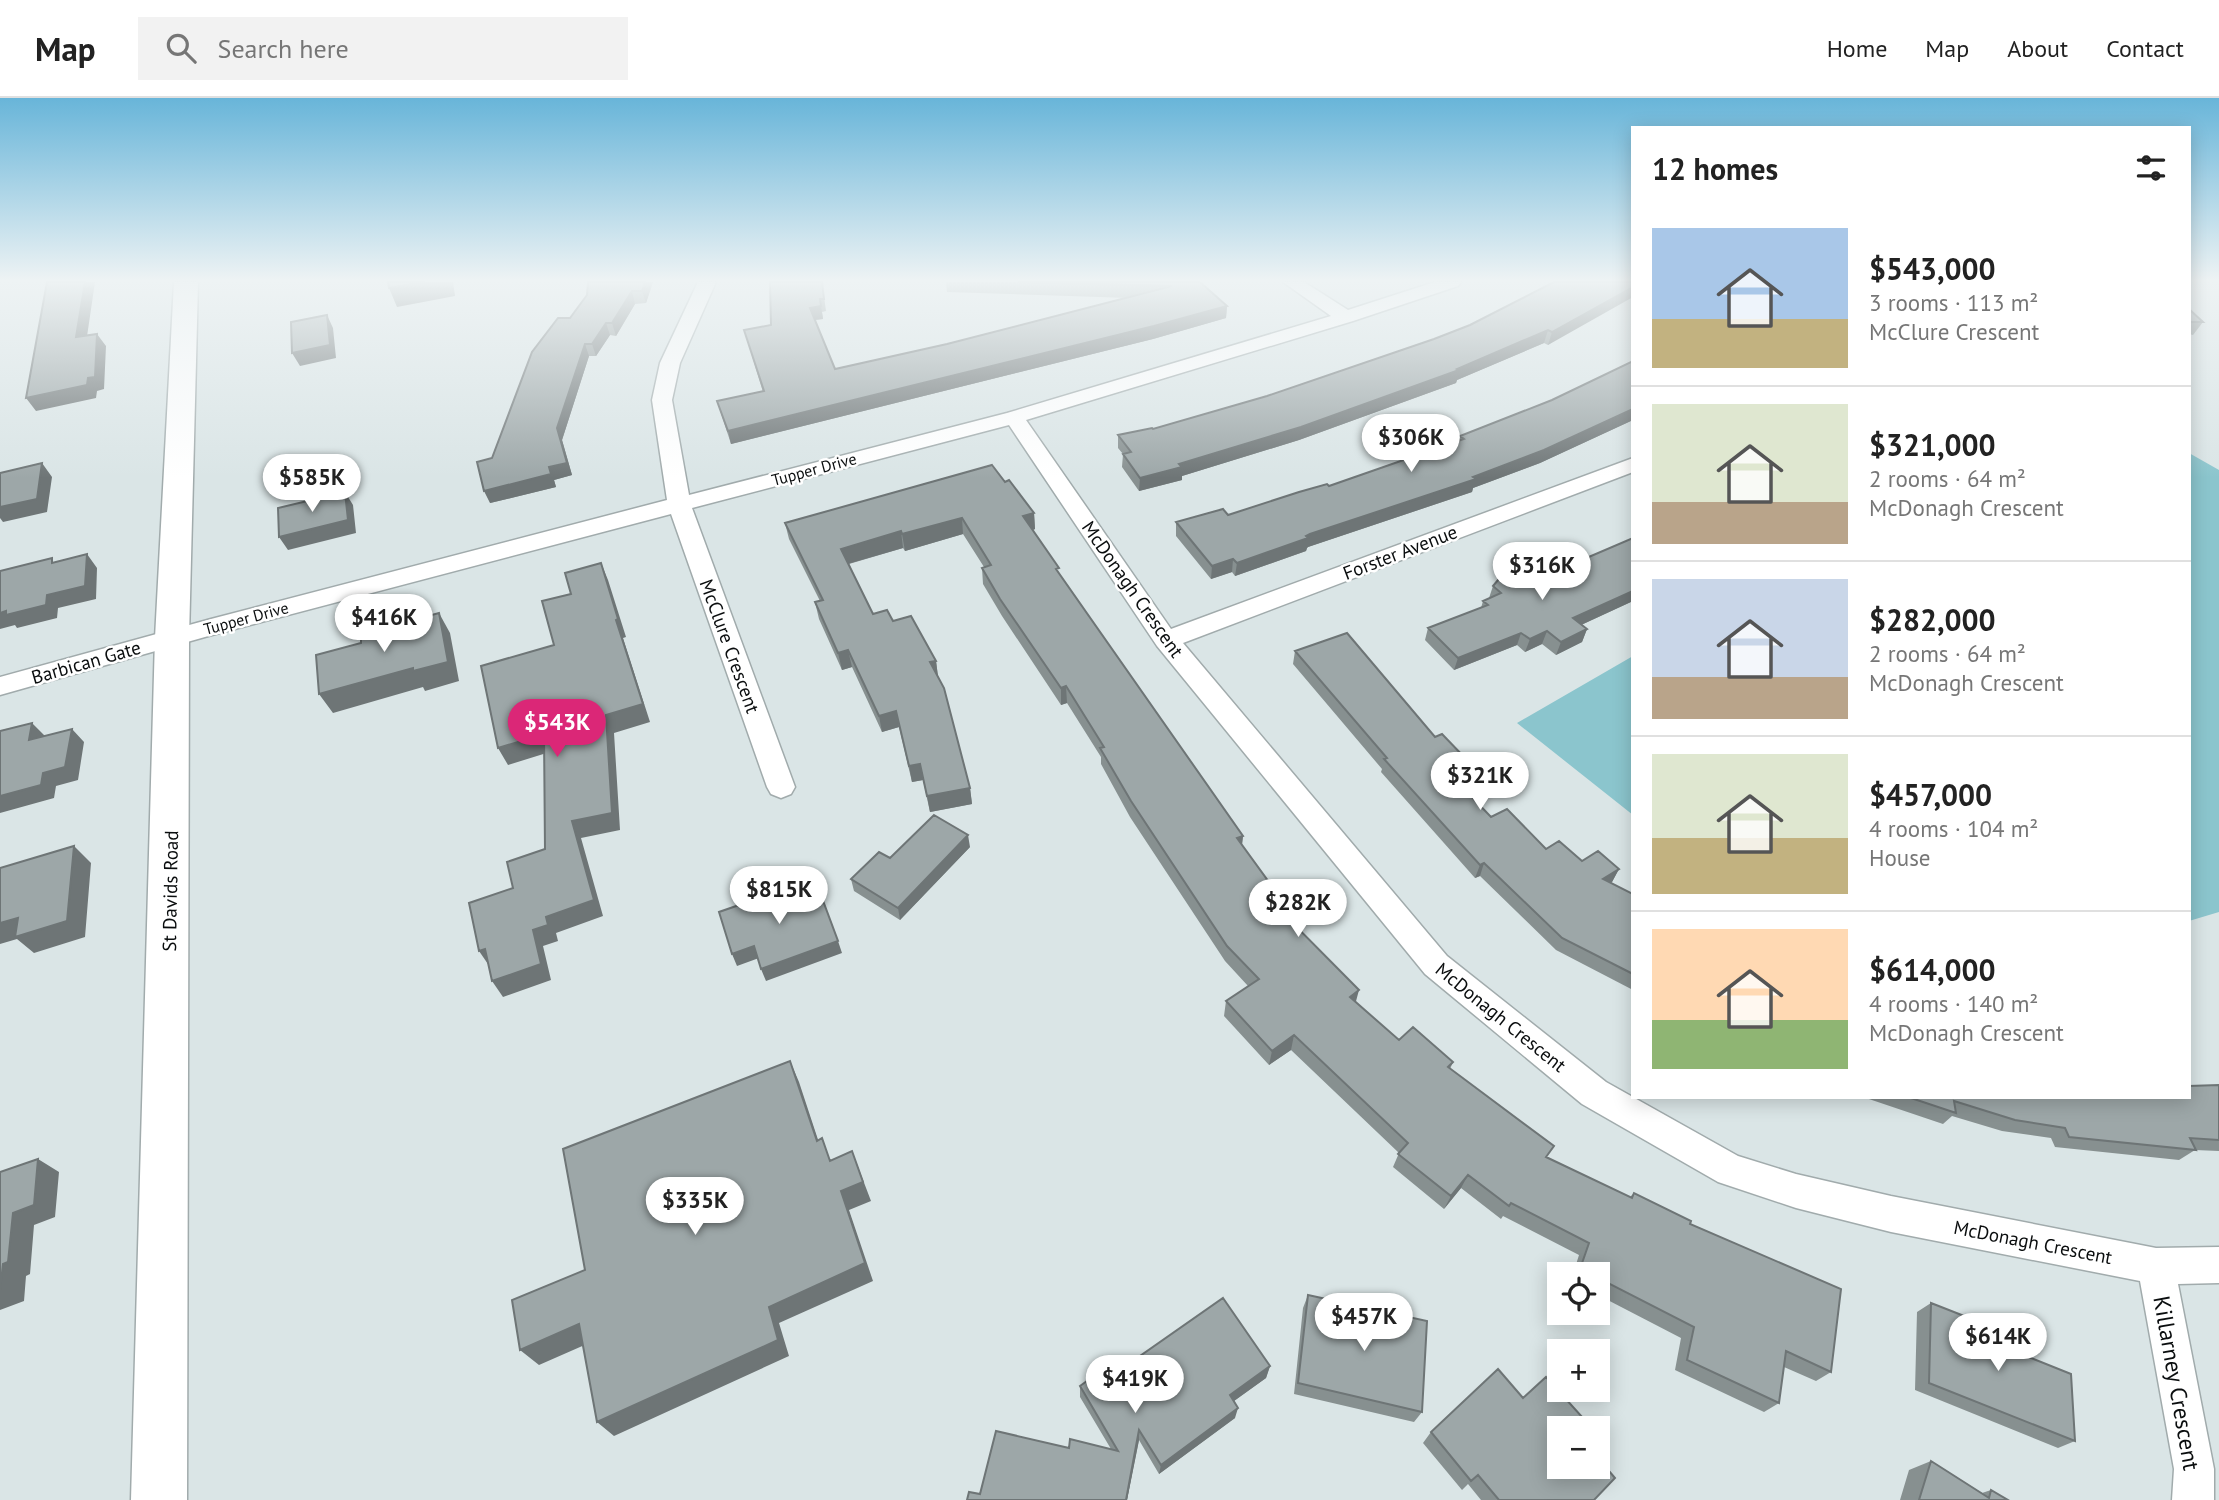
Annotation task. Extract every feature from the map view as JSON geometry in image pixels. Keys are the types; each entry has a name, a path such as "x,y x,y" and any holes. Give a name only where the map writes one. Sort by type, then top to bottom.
{"main road":[{"name":"St Davids Road","path":"159,1500 172,638 183,347"}],"street":[{"name":"McClure Crescent","path":"677,347 670,363 662,400 679,505 781,787"},
{"name":"Tupper Drive","path":"172,638 1014,417 1245,347"},
{"name":"McDonagh Crescent","path":"1014,417 1167,640 1436,965 1594,1093 1730,1170 1796,1191 1891,1214 2156,1266 2219,1265"},
{"name":"Forster Avenue","path":"1167,640 1631,465"},
{"name":"Barbican Gate","path":"0,686 172,638"},
{"name":"Killarney Crescent","path":"2156,1266 2194,1469 2193,1500"}],"shaded area":[{"path":"2191,454 2219,470 2219,912 2191,920"},
{"path":"1631,657 1631,813 1517,723"}],"building":[{"path":"35,347 96,347 95,377 88,378 87,385 26,398"},
{"path":"292,347 318,347 292,353"},
{"path":"535,347 584,347 557,428 567,463 549,467 551,474 484,491 477,462 492,458"},
{"path":"750,347 826,347 835,369 932,347 1067,347 728,431 717,401 764,391"},
{"path":"1409,347 1507,347 1457,369 1459,370 1301,427 1179,464 1182,467 1140,478 1123,454 1131,452 1118,435 1153,429 1267,396"},
{"path":"1631,362 1631,410 1544,450 1473,477 1476,479 1310,534 1306,536 1308,538 1237,563 1233,559 1212,566 1176,522 1223,509 1228,515 1299,492 1327,484 1329,486 1464,439 1460,436 1552,400"},
{"path":"42,463 37,499 0,507 0,473"},
{"path":"992,465 1005,482 1009,480 1034,513 1023,516 1059,568 1056,569 1243,836 1237,838 1274,889 1264,894 1359,990 1350,997 1399,1040 1413,1027 1453,1062 1448,1067 1554,1146 1546,1157 1632,1198 1634,1193 1691,1221 1690,1224 1841,1289 1831,1372 1786,1351 1779,1403 1687,1360 1694,1327 1610,1284 1610,1262 1582,1262 1589,1243 1511,1203 1509,1206 1468,1175 1451,1196 1398,1154 1408,1143 1294,1035 1272,1051 1226,1001 1259,979 1227,946 1131,801 1100,748 1104,747 1066,686 1061,688 1000,599 982,568 991,565 962,518 902,534 901,531 841,549 873,614 887,610 893,621 911,616 936,661 930,662 944,688 970,788 927,796 920,764 909,766 896,711 879,716 848,650 838,653 815,602 823,600 785,523"},
{"path":"345,492 348,520 279,537 278,508"},
{"path":"1631,539 1631,592 1573,618 1587,629 1561,642 1547,631 1530,639 1521,633 1458,658 1428,628 1488,605 1483,601 1501,593 1493,586 1509,567 1528,583"},
{"path":"87,554 85,586 47,595 46,605 6,615 6,611 0,613 0,571 52,558 52,563"},
{"path":"601,563 643,704 606,715 612,813 572,821 594,900 546,917 548,925 533,930 541,964 492,981 485,949 479,951 469,903 513,888 507,862 545,849 544,734 498,748 481,666 554,645 542,601 571,594 565,573"},
{"path":"439,613 448,662 413,671 413,668 319,694 316,655 361,643 361,634"},
{"path":"1347,633 1435,737 1442,734 1467,760 1446,770 1491,817 1507,809 1546,849 1559,841 1582,861 1598,851 1619,869 1603,879 1631,893 1631,973 1562,938 1484,863 1480,865 1384,759 1387,758 1295,651"},
{"path":"32,723 29,740 72,729 65,767 43,773 41,785 0,796 0,731"},
{"path":"934,815 968,835 898,908 851,879 879,852 890,858"},
{"path":"74,846 67,921 15,937 18,918 0,923 0,868"},
{"path":"788,888 792,899 819,890 838,941 761,969 754,946 732,954 719,912"},
{"path":"790,1061 817,1141 822,1138 830,1161 852,1151 863,1182 841,1191 865,1263 769,1307 778,1340 597,1422 579,1324 520,1350 512,1300 585,1270 563,1149"},
{"path":"2219,1085 2219,1140 2190,1138 2196,1150 2069,1137 2065,1128 2015,1120 1954,1101 1956,1113 1914,1099 2191,1099 2191,1086"},
{"path":"38,1159 34,1205 13,1213 8,1262 3,1264 0,1290 0,1172"},
{"path":"1308,1295 1427,1321 1422,1412 1298,1383"},
{"path":"1223,1298 1270,1366 1230,1395 1238,1408 1161,1465 1139,1430 1126,1500 967,1500 969,1492 980,1494 996,1431 1069,1448 1070,1439 1118,1451 1080,1386 1112,1363 1117,1372"},
{"path":"1931,1303 2005,1332 2006,1348 2071,1374 2075,1441 1929,1383"},
{"path":"1498,1369 1523,1398 1546,1377 1547,1402 1569,1402 1581,1416 1547,1416 1547,1479 1610,1479 1610,1472 1615,1478 1594,1500 1499,1500 1478,1475 1471,1481 1431,1432"},
{"path":"1931,1461 1989,1498 1991,1490 2008,1500 1919,1500"}]}
